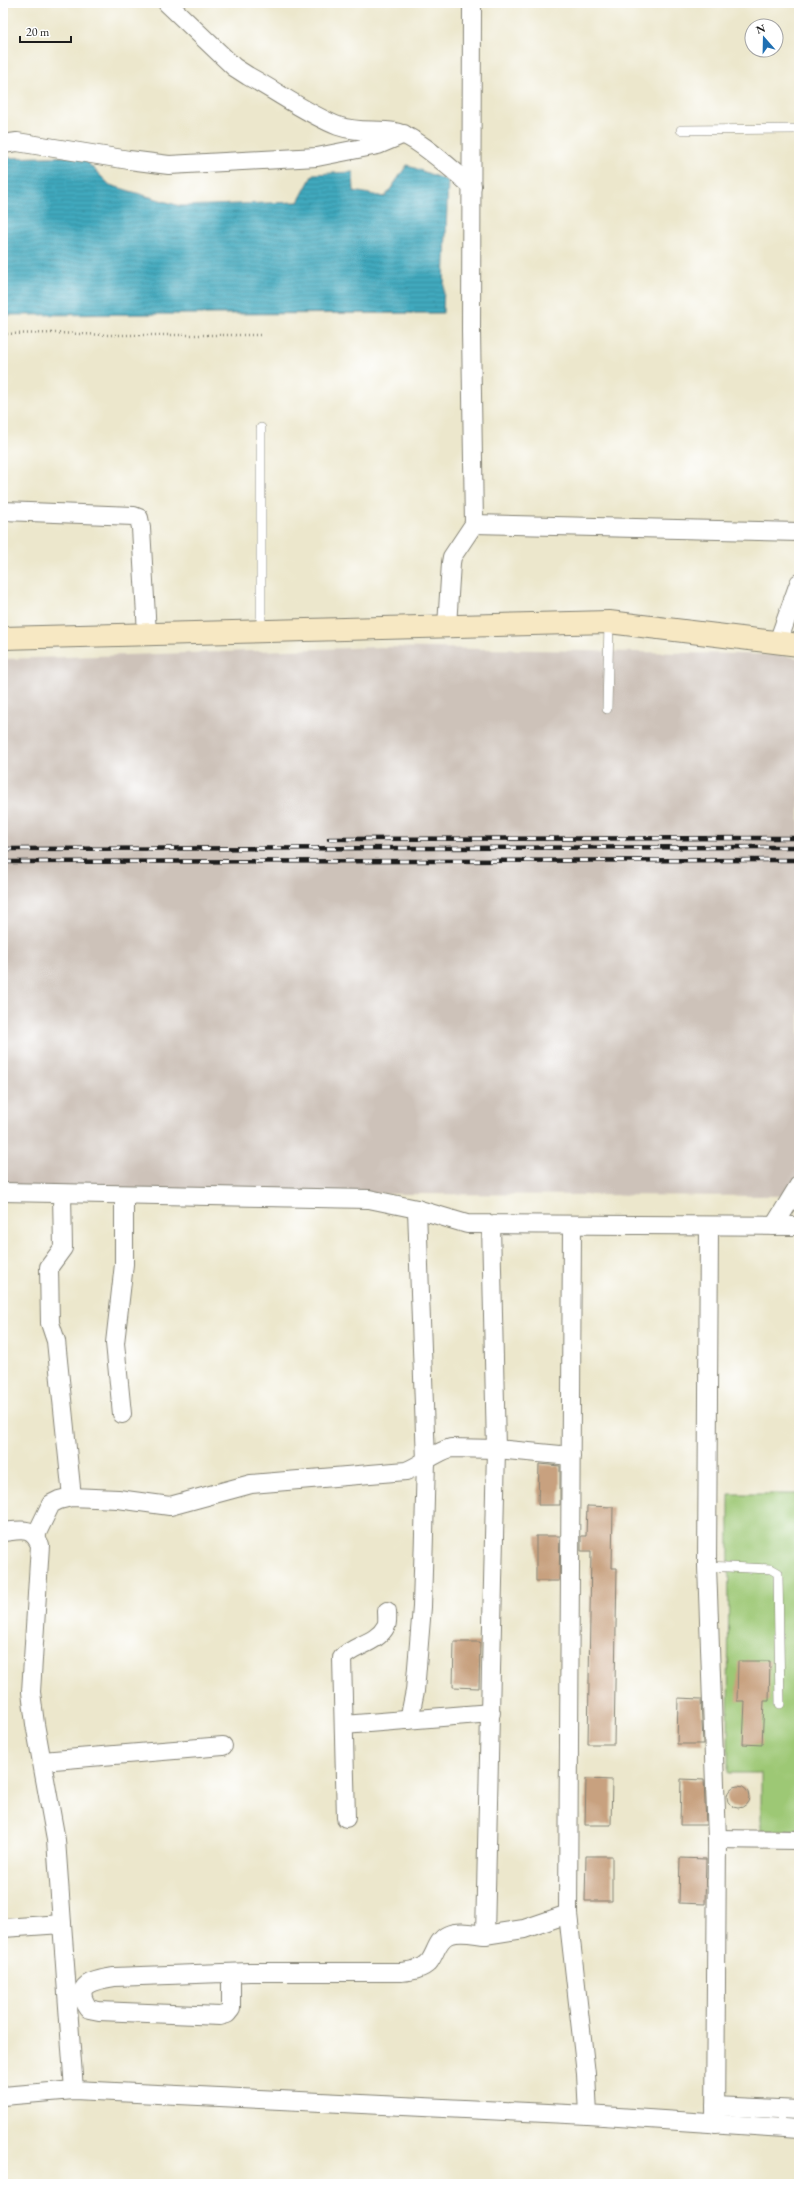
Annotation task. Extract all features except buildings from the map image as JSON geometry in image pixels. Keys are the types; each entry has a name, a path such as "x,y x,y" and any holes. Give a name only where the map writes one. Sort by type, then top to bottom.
{"main road":[{"path":"3,638 610,622 789,644"}],"street":[{"path":"167,3 234,67 336,125 354,131 394,132 404,134 414,140 472,186"},
{"path":"447,626 452,557 474,524 471,331 472,3"},
{"path":"3,144 17,142 169,165 317,157 378,145 404,134"},
{"path":"3,511 134,516 139,518 141,528 147,634"},
{"path":"474,524 799,532"},
{"path":"789,644 799,583"},
{"path":"774,1226 799,1185"},
{"path":"3,1192 369,1199 417,1209 458,1222 491,1225 799,1226"},
{"path":"62,1194 62,1248 49,1267 50,1316 56,1341 72,1497"},
{"path":"122,1414 116,1343 124,1264 124,1195"},
{"path":"409,1720 415,1691 422,1607 426,1461 417,1209"},
{"path":"486,1935 496,1449 491,1225"},
{"path":"572,1226 572,1456 568,1914 586,2074 588,2115"},
{"path":"709,1226 707,1566 718,1839 715,2124"},
{"path":"36,1535 51,1504 59,1500 72,1497 118,1499 170,1506 251,1484 406,1471 444,1450 451,1448 496,1449 572,1456"},
{"path":"3,1532 28,1530 36,1535 40,1545 31,1692 56,1840 74,2090"},
{"path":"346,1818 342,1658 346,1653 371,1640 380,1633 386,1626 387,1610"},
{"path":"344,1725 491,1713"},
{"path":"42,1761 223,1746"},
{"path":"718,1839 799,1840"},
{"path":"231,1973 231,2009 227,2014 220,2016 99,2011 89,2009 83,2001 82,1992 86,1985 96,1979 231,1973 417,1970 428,1962 441,1939 456,1932 486,1935 524,1929 568,1914"},
{"path":"3,1928 62,1924"},
{"path":"3,2096 74,2090 588,2115 799,2129"},
{"path":"715,2106 799,2110"}],"lane":[{"path":"681,130 799,129"},
{"path":"261,428 261,631"},
{"path":"607,709 610,622"},
{"path":"707,1566 771,1569 778,1573 780,1704"}],"path":[{"path":"3,334 55,333 108,335 261,335"}],"shaded area":[{"path":"381,647 782,655 799,658 799,1196 3,1192 3,659"}],"green space":[{"path":"729,1494 799,1494 799,1831 761,1831 761,1773 728,1773"}],"water":[{"path":"81,156 110,185 180,206 298,202 313,174 353,172 354,191 385,197 407,165 448,181 443,313 3,315 3,158"}],"railway":[{"path":"329,839 799,838"},
{"path":"3,849 799,847"},
{"path":"3,862 799,860"}]}
